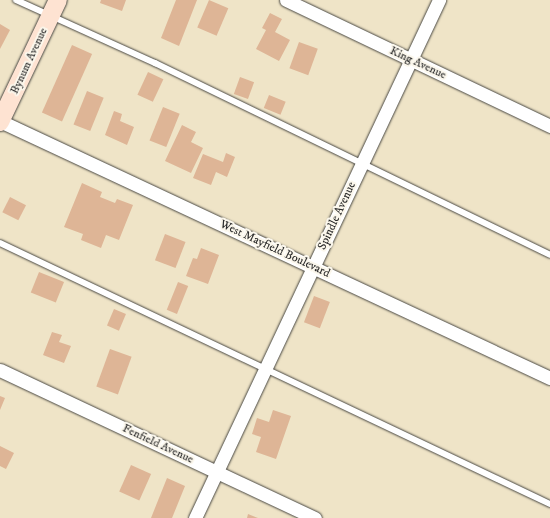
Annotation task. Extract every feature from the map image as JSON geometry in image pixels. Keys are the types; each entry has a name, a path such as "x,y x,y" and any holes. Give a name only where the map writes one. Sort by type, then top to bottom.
{"main road":[{"name":"Bynum Avenue","path":"0,121 58,0"}],"street":[{"name":"King Avenue","path":"286,0 550,126"},
{"name":"Spindle Avenue","path":"195,518 439,0"},
{"name":"West Mayfield Boulevard","path":"0,121 550,378"},
{"name":"Fenfield Avenue","path":"0,370 315,518"}],"lane":[{"path":"16,0 362,163 550,255"},
{"path":"0,243 550,504"}],"building":[{"path":"101,0 126,0 122,11 100,3"},
{"path":"176,0 197,0 179,46 161,38"},
{"path":"209,0 228,8 217,36 197,28"},
{"path":"270,13 282,19 275,32 290,40 279,61 256,49 266,30 262,28"},
{"path":"0,24 10,30 0,49"},
{"path":"299,42 318,49 308,75 289,68"},
{"path":"72,45 92,54 62,122 42,113"},
{"path":"148,72 163,79 153,102 137,95"},
{"path":"240,77 254,82 248,99 234,94"},
{"path":"87,91 104,98 90,131 74,124"},
{"path":"269,95 286,102 280,115 264,108"},
{"path":"163,107 180,114 166,147 150,140"},
{"path":"114,111 122,114 120,121 134,127 127,145 105,135"},
{"path":"182,125 196,132 191,142 203,148 191,173 165,161"},
{"path":"226,153 235,157 227,177 216,172 211,185 193,178 203,154 223,162"},
{"path":"82,183 102,192 100,197 115,203 117,199 133,205 119,240 106,235 101,248 81,240 83,234 64,227"},
{"path":"10,197 26,205 18,220 2,212"},
{"path":"165,234 186,242 176,268 155,260"},
{"path":"201,248 219,255 208,284 186,276 193,258 197,259"},
{"path":"39,272 64,282 56,303 31,292"},
{"path":"178,282 188,286 177,314 167,310"},
{"path":"314,296 330,302 320,328 304,322"},
{"path":"114,309 126,314 119,331 107,326"},
{"path":"52,332 62,335 59,342 71,346 64,363 43,355"},
{"path":"110,349 132,357 118,394 96,387"},
{"path":"0,396 5,398 0,410"},
{"path":"273,410 291,416 276,459 256,452 261,437 252,434 257,418 269,422"},
{"path":"0,446 14,453 6,469 0,466"},
{"path":"131,465 151,474 139,500 119,491"},
{"path":"167,478 185,486 172,518 151,518"},
{"path":"248,514 258,518 247,518"}]}
